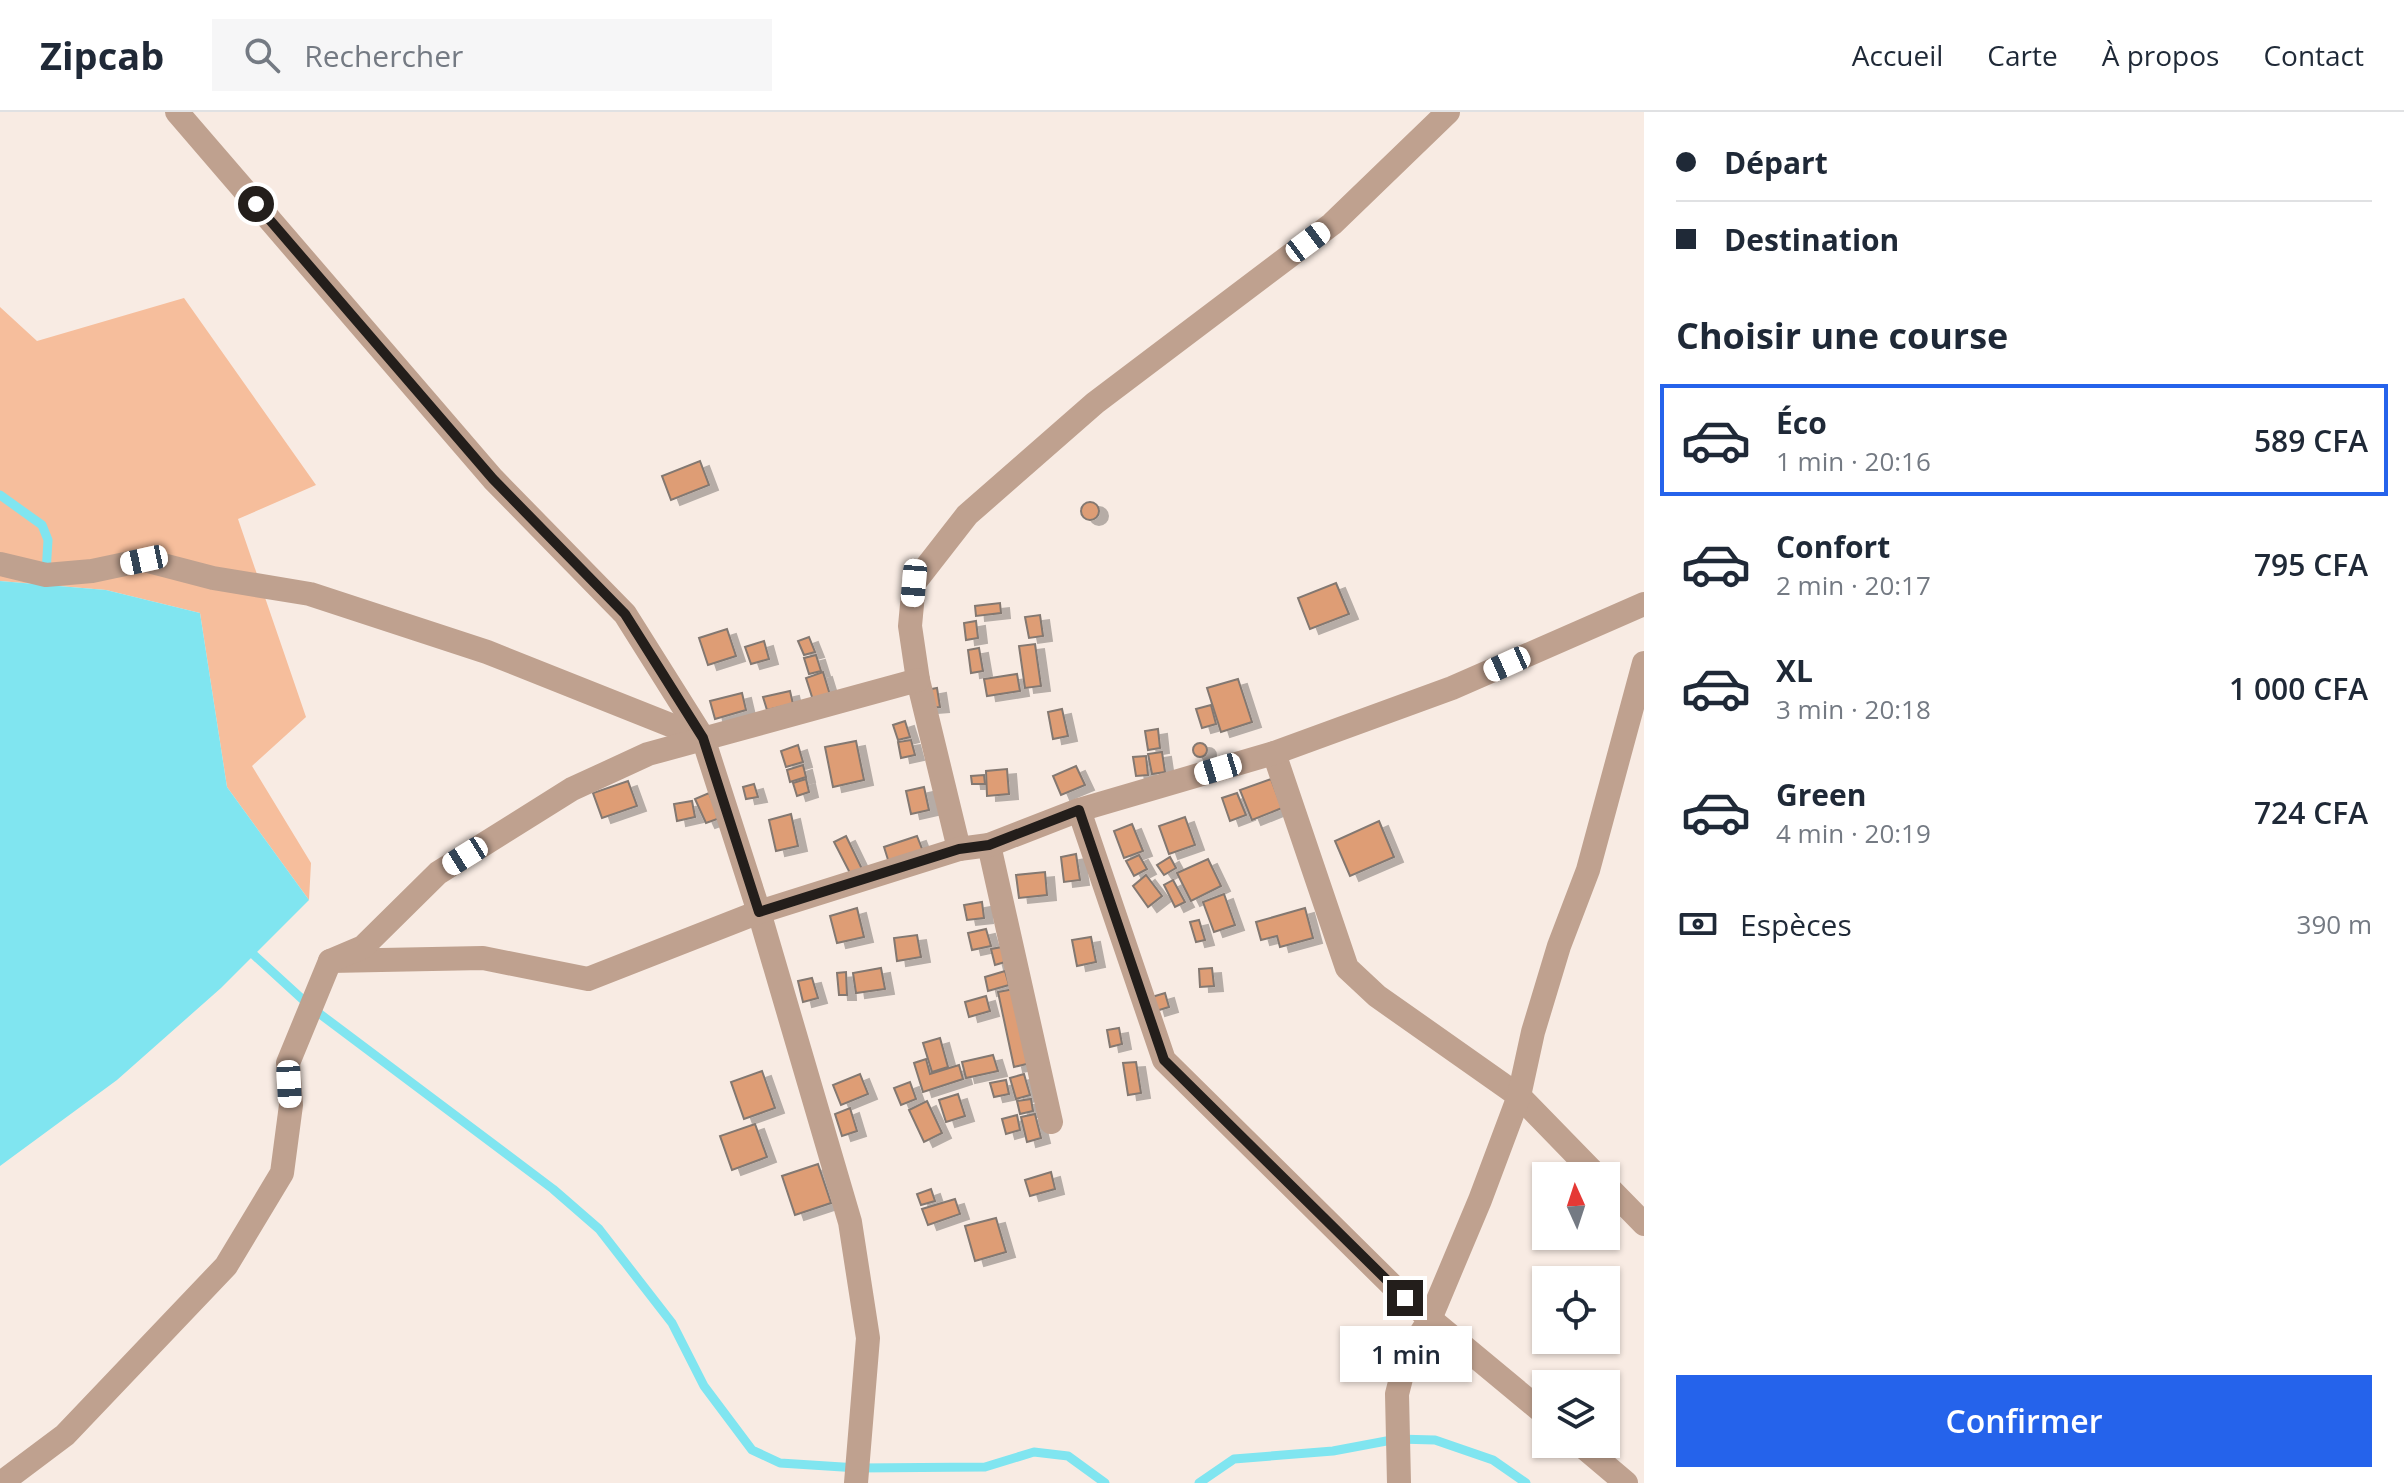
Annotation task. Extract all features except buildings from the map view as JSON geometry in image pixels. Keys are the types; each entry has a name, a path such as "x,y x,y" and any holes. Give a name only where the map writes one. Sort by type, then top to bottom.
{"street":[{"path":"177,112 493,479 625,614 703,738 759,912 850,1222 868,1338 856,1483"},
{"path":"959,849 918,680 910,626 914,583 967,515 1095,403 1332,224 1448,112"},
{"path":"0,564 46,575 92,571 144,560 213,578 310,594 487,652 703,738"},
{"path":"330,961 483,958 588,979 759,912 959,849 989,845 1079,810 1274,753 1452,688 1644,604"},
{"path":"1399,1483 1397,1394 1407,1355 1430,1319 1519,1096 1533,1032 1559,946 1588,870 1644,663"},
{"path":"1,1483 65,1435 226,1266 282,1173 291,1105 288,1063 330,961 363,947 438,873 572,789 648,754 918,680"},
{"path":"1274,753 1347,968 1377,996 1519,1096 1583,1162"},
{"path":"1079,810 1164,1060 1405,1298 1532,1403"},
{"path":"989,845 1051,1122"},
{"path":"1620,1199 1644,1224"},
{"path":"1597,1458 1626,1483"}],"shaded area":[{"path":"184,298 316,485 238,519 306,717 252,766 311,863 309,900 227,787 200,613 106,590 0,581 0,307 37,341"}],"water":[{"path":"0,581 106,590 200,613 227,787 309,900 221,988 117,1080 0,1166"}],"waterway":[{"path":"0,495 42,525 48,540 46,573"},
{"path":"254,955 312,1008 553,1189 599,1229 672,1323 704,1386 752,1450 780,1463 858,1468 985,1467 1034,1452 1068,1456 1105,1483"},
{"path":"1199,1483 1234,1459 1333,1451 1397,1439 1435,1440 1493,1460 1526,1483"}],"route":[{"path":"256,204 493,479 625,614 703,738 759,912 959,849 989,845 1079,810 1164,1060 1405,1298"}]}
